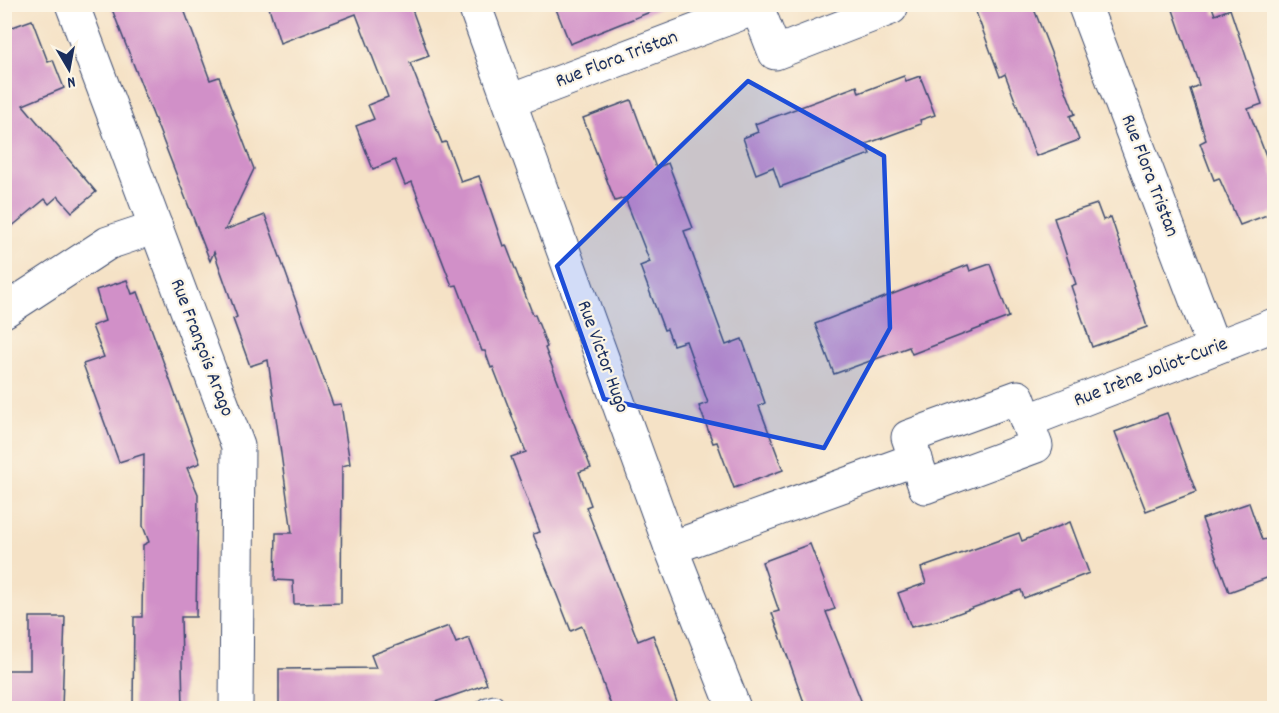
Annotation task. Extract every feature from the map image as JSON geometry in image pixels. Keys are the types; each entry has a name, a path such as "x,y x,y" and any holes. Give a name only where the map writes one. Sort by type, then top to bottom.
{"street":[{"name":"Rue François Arago","path":"72,4 238,446 236,708"},
{"name":"Rue Victor Hugo","path":"474,4 671,548 734,708"},
{"name":"Rue Flora Tristan","path":"510,101 757,6 775,53 891,8 890,4"},
{"name":"Rue Flora Tristan","path":"1084,4 1214,348"},
{"path":"4,311 108,243 156,227"},
{"name":"Rue Irène Joliot-Curie","path":"1027,421 1275,325"},
{"path":"1018,397 1027,421 1036,446 926,487 908,437 1018,397"},
{"path":"671,548 916,459"}],"highlighted area":[{"path":"748,81 884,156 890,328 824,448 604,399 557,266"}],"building":[{"path":"110,4 182,4 210,80 219,77 254,169 225,230 265,215 333,405 341,404 350,464 342,466 341,603 294,604 293,581 275,580 276,533 292,533 268,360 250,366 233,319 237,317 214,252 210,261"},
{"path":"268,4 410,4 429,56 410,63 442,143 446,142 461,182 479,176 503,246 506,245 541,330 547,347 545,348 591,468 579,472 591,505 586,507 638,641 653,635 679,708 612,708 582,626 571,631 533,534 540,532 511,457 526,452 493,367 491,368 485,351 482,351 457,285 452,286 412,182 405,185 395,160 373,169 356,126 374,119 368,105 388,97 356,14 280,43"},
{"path":"554,4 664,4 665,6 570,44"},
{"path":"973,4 1032,4 1075,114 1070,116 1079,140 1036,156 1005,74 1000,77"},
{"path":"1171,4 1211,4 1215,15 1230,9 1262,104 1248,109 1275,179 1275,212 1240,225 1219,178 1214,180 1200,143 1206,140 1190,89 1199,85"},
{"path":"32,20 48,62 53,60 64,88 23,105 96,192 72,212 58,196 49,204 45,199 4,233 4,30"},
{"path":"904,76 906,81 920,76 935,115 920,120 921,124 866,144 870,154 780,187 773,167 756,174 743,138 758,132 755,124 857,86 859,93"},
{"path":"631,100 656,168 668,163 693,228 684,231 726,345 742,339 765,403 759,406 783,470 734,488 717,442 713,443 699,406 708,403 686,341 673,345 667,329 664,330 640,266 650,262 625,198 615,201 583,118"},
{"path":"1097,204 1103,220 1111,217 1147,327 1092,347 1071,286 1076,284 1054,218"},
{"path":"990,264 1009,317 912,354 909,347 834,374 815,324 968,265 970,271"},
{"path":"127,280 132,294 138,292 200,463 187,468 198,494 196,617 181,617 183,708 133,708 134,617 142,617 143,545 149,542 143,526 144,454 119,462 83,364 104,357 92,326 105,321 96,290"},
{"path":"1167,413 1196,492 1146,511 1115,432"},
{"path":"1249,503 1262,540 1268,539 1275,558 1275,575 1229,592 1202,519"},
{"path":"1070,522 1089,573 1024,598 1021,590 940,620 911,627 898,593 926,583 921,568 1019,533 1022,541"},
{"path":"810,544 835,609 826,612 864,708 806,708 772,613 779,611 762,562"},
{"path":"30,617 65,617 62,708 4,708 4,670 30,670"},
{"path":"449,626 456,643 469,638 487,684 418,708 279,708 279,669 376,668 371,655"}]}
